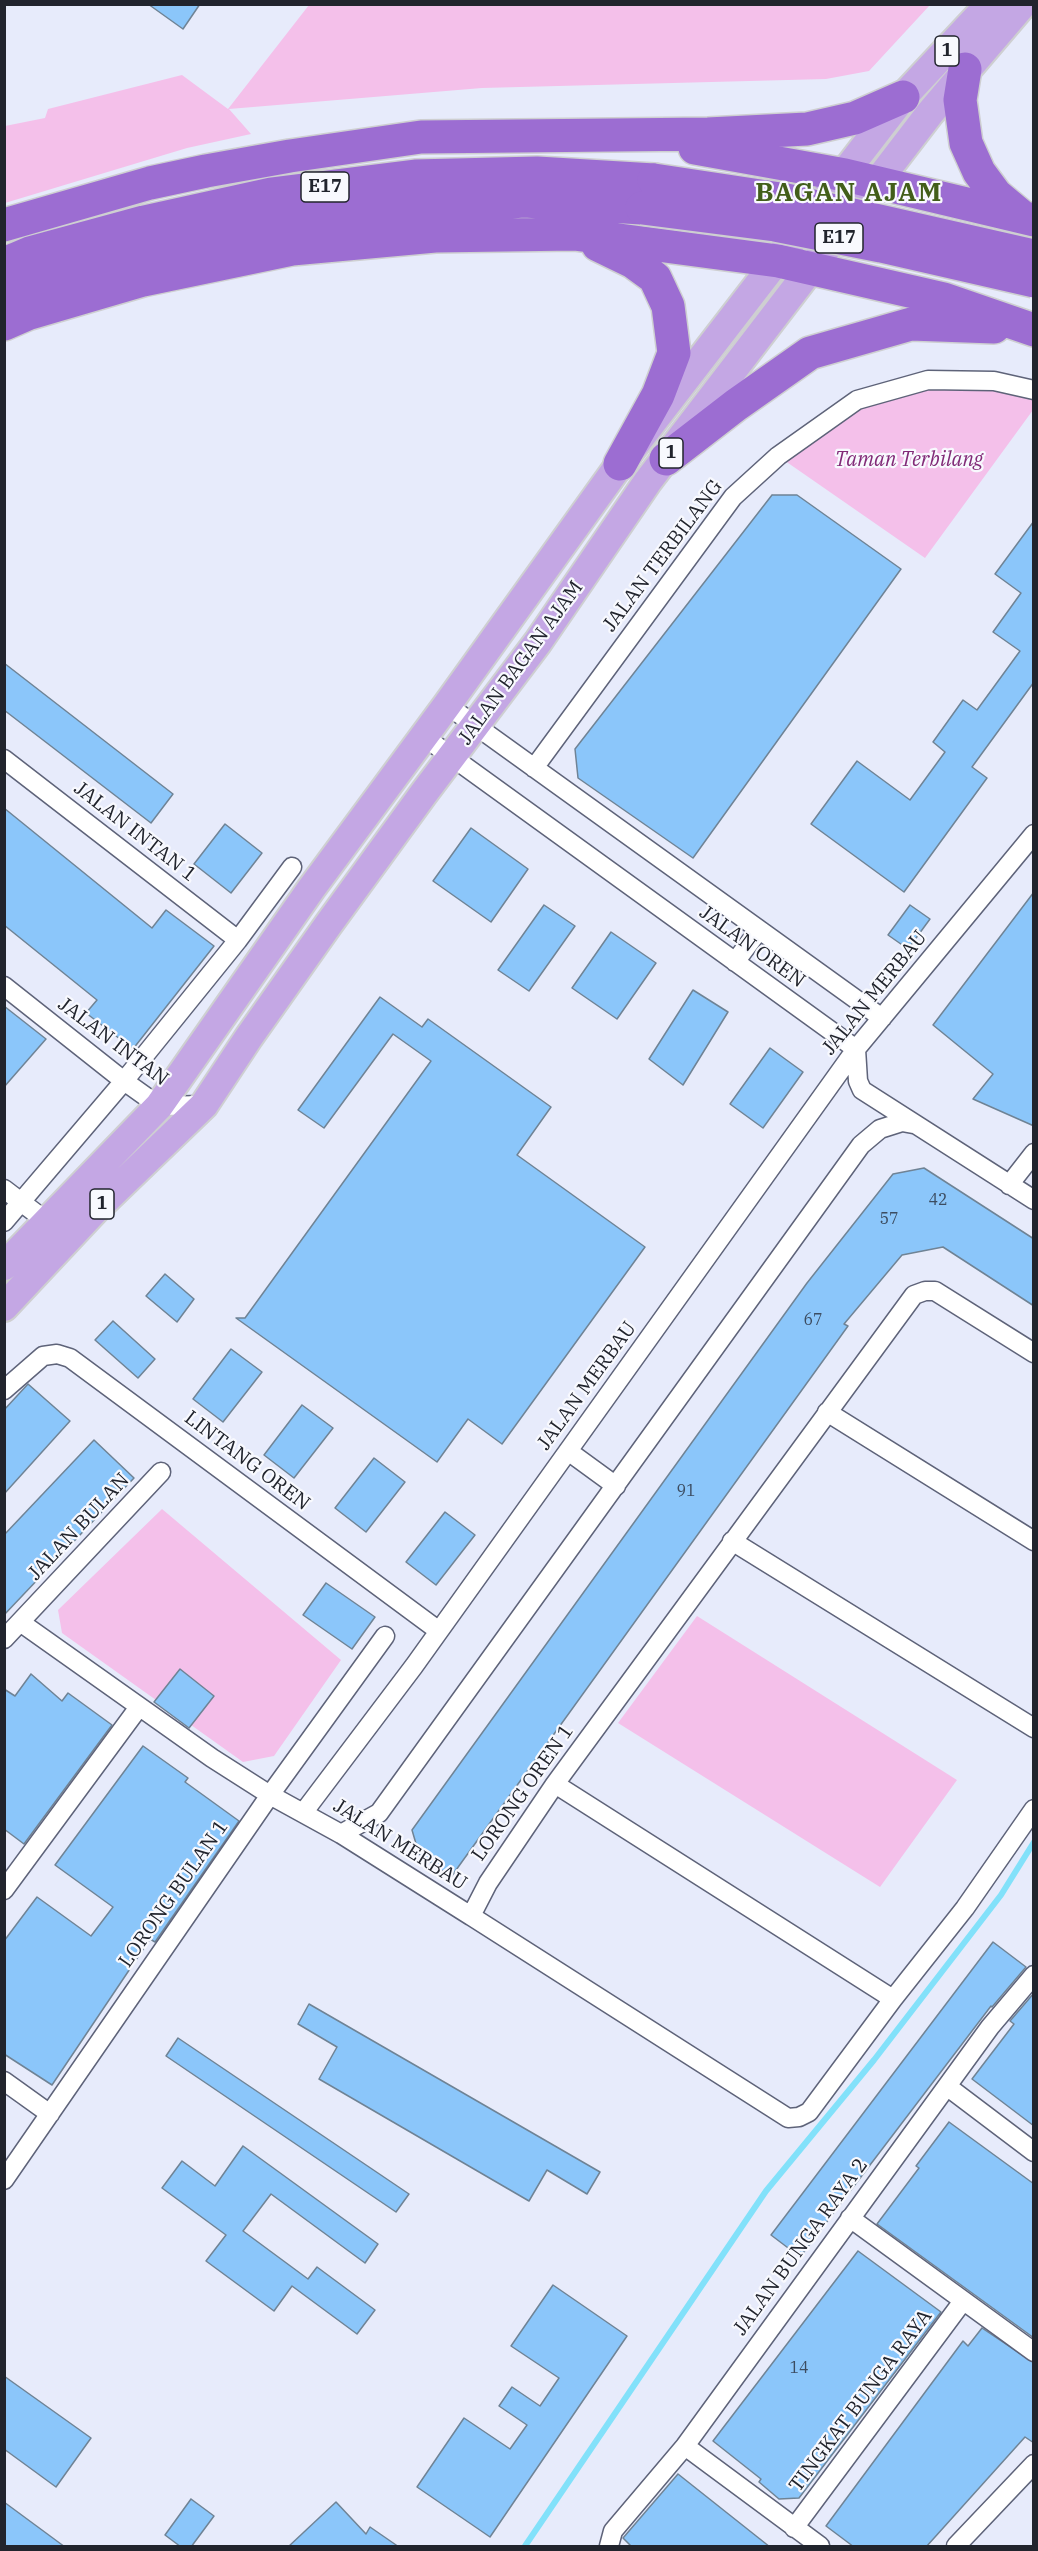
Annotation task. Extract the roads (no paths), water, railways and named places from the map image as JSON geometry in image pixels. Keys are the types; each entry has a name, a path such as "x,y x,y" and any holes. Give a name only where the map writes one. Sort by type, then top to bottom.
{"highway":[{"path":"965,69 960,100 966,142 979,172 996,195 1028,218"},
{"path":"4,225 150,183 301,154 421,137 629,135 807,129 855,118 903,97"},
{"path":"629,135 844,175 1028,218"},
{"path":"691,249 738,240 750,230 758,216 760,193 752,171 739,162 710,151"},
{"name":"E17","path":"4,264 30,253 144,222 271,194 415,176 537,173 648,194 775,225 881,246 1034,281"},
{"name":"E17","path":"4,293 44,277 150,247 297,217 648,194 787,200 1034,256"},
{"path":"944,299 927,284 919,266 918,247 924,229 935,214 964,203"},
{"path":"574,234 633,262 654,278 668,306 674,354 658,395 620,464"},
{"path":"4,324 27,314 143,280 292,249 435,236 574,234 778,261 944,299 1031,329"},
{"path":"666,459 736,405 810,353 911,324 1031,329"}],"main road":[{"name":"JALAN BAGAN AJAM","path":"4,1266 159,1106 311,889 620,464 903,97 990,4"},
{"name":"JALAN BAGAN AJAM","path":"4,1307 94,1211 204,1105 328,925 538,642 648,481 876,182 965,69 1023,4"}],"street":[{"path":"1030,4 1034,11"},
{"name":"JALAN TERBILANG","path":"534,768 733,497 778,456 857,400 928,380 994,381 1034,390"},
{"name":"JALAN OREN","path":"447,705 882,1018"},
{"name":"JALAN OREN","path":"423,736 856,1049"},
{"name":"JALAN INTAN 1","path":"4,759 238,940"},
{"name":"JALAN MERBAU","path":"471,1916 341,1834 303,1813 439,1631 856,1049 1034,834"},
{"path":"4,1222 124,1081 238,940 292,867"},
{"path":"735,962 759,930"},
{"name":"JALAN INTAN","path":"4,986 159,1106 204,1105"},
{"path":"856,1049 858,1081 862,1090 1034,1200"},
{"name":"JALAN MERBAU","path":"341,1834 379,1813 861,1145 880,1129 902,1122 913,1124"},
{"path":"1009,1185 1034,1153"},
{"path":"4,1189 46,1221"},
{"name":"LORONG OREN 1","path":"471,1916 488,1883 555,1784 914,1295 925,1291 935,1291 1034,1353"},
{"name":"LINTANG OREN","path":"4,1390 43,1356 57,1354 70,1358 439,1631"},
{"path":"827,1412 1034,1540"},
{"path":"568,1451 616,1486"},
{"name":"JALAN BULAN","path":"4,1639 161,1472"},
{"path":"732,1541 1034,1728"},
{"path":"20,1622 139,1707 270,1795 303,1813"},
{"name":"LORONG BULAN 1","path":"4,2180 270,1795 385,1636"},
{"path":"4,1890 139,1707"},
{"path":"555,1784 893,1998"},
{"path":"471,1916 788,2118 799,2117 809,2112 893,1998 965,1908 1034,1809"},
{"name":"JALAN BUNGA RAYA 2","path":"609,2547 613,2531 685,2446 948,2087 990,2026 1034,1975"},
{"path":"4,2081 50,2114"},
{"path":"948,2087 1034,2152"},
{"path":"850,2218 1034,2352"},
{"name":"TINGKAT BUNGA RAYA","path":"794,2528 963,2301"},
{"path":"685,2446 819,2547"},
{"path":"956,2547 1034,2464"}],"waterway":[{"path":"525,2546 766,2191 874,2060 1001,1895 1034,1842"}],"district":[{"name":"BAGAN AJAM","path":"849,193"}],"park label":[{"name":"Taman Terbilang","path":"909,460"}]}
